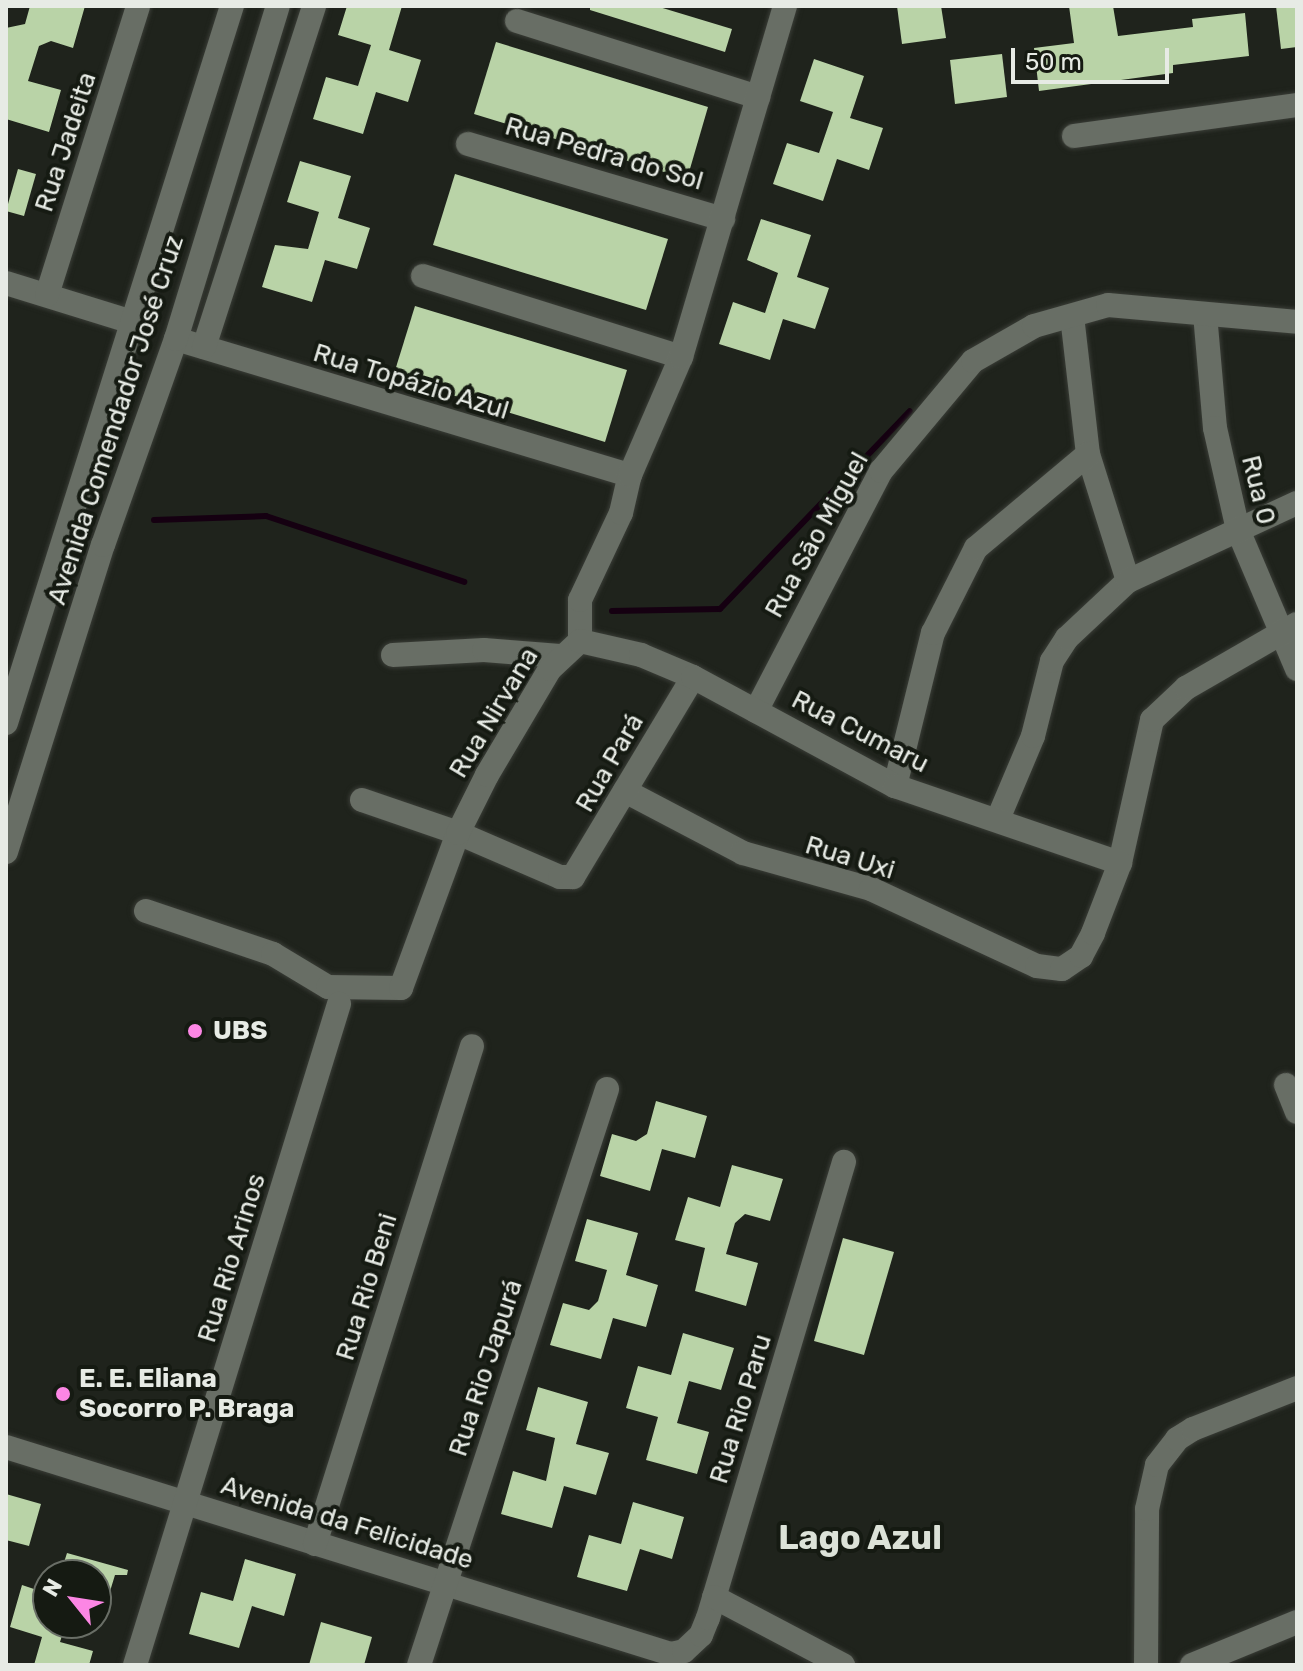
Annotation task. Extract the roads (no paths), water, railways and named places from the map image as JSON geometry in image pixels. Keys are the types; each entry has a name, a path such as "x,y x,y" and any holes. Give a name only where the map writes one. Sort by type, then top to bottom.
{"street":[{"name":"Rua Jadeita","path":"47,295 138,6"},
{"name":"Avenida Comendador José Cruz","path":"6,723 232,6"},
{"name":"Avenida Comendador José Cruz","path":"6,852 103,545 176,339 278,6"},
{"path":"204,347 314,6"},
{"name":"Rua Nirvana","path":"146,911 273,954 328,987 401,988 458,833 524,711 560,656 580,641 580,600 621,513 630,475 681,357 785,6"},
{"path":"517,21 758,97"},
{"path":"1074,136 1297,105"},
{"name":"Rua Pedra do Sol","path":"468,144 723,219"},
{"path":"423,276 681,357"},
{"path":"6,283 132,322"},
{"name":"Rua São Miguel","path":"756,711 881,471 973,361 1034,326 1108,305 1297,322"},
{"name":"Rua 0","path":"1205,314 1215,428 1238,530 1288,628 1297,669"},
{"path":"1072,316 1088,454 1128,581"},
{"name":"Rua Topázio Azul","path":"176,339 630,475"},
{"path":"895,786 933,633 976,548 1088,454"},
{"path":"998,819 1030,746 1052,661 1067,638 1128,581 1297,503"},
{"path":"1120,863 1152,720 1186,688 1288,628"},
{"name":"Rua Cumaru","path":"580,641 607,645 693,677 895,786 1120,863"},
{"path":"393,655 484,650 560,656"},
{"name":"Rua Pará","path":"458,833 560,877 573,877 693,677"},
{"name":"Rua Uxi","path":"625,791 743,853 871,889 1037,966 1062,969 1081,956 1120,863"},
{"path":"362,800 458,833"},
{"name":"Rua Rio Arinos","path":"135,1665 339,1004"},
{"name":"Rua Rio Beni","path":"315,1544 472,1046"},
{"path":"1286,1085 1297,1112"},
{"name":"Rua Rio Japurá","path":"419,1665 607,1089"},
{"name":"Rua Rio Paru","path":"671,1654 684,1651 701,1635 844,1162"},
{"path":"1146,1665 1146,1525 1157,1465 1177,1439 1193,1429 1297,1388"},
{"name":"Avenida da Felicidade","path":"6,1447 671,1654"},
{"path":"714,1597 843,1665"},
{"path":"1192,1665 1297,1622"}],"waterway":[{"path":"612,611 720,609 910,411"},
{"path":"154,520 266,516 464,582"}],"place":[{"name":"UBS","path":"195,1031"},
{"name":"E. E. Eliana Socorro P. Braga","path":"63,1394"}],"district":[{"name":"Lago Azul","path":"860,1538"}]}
